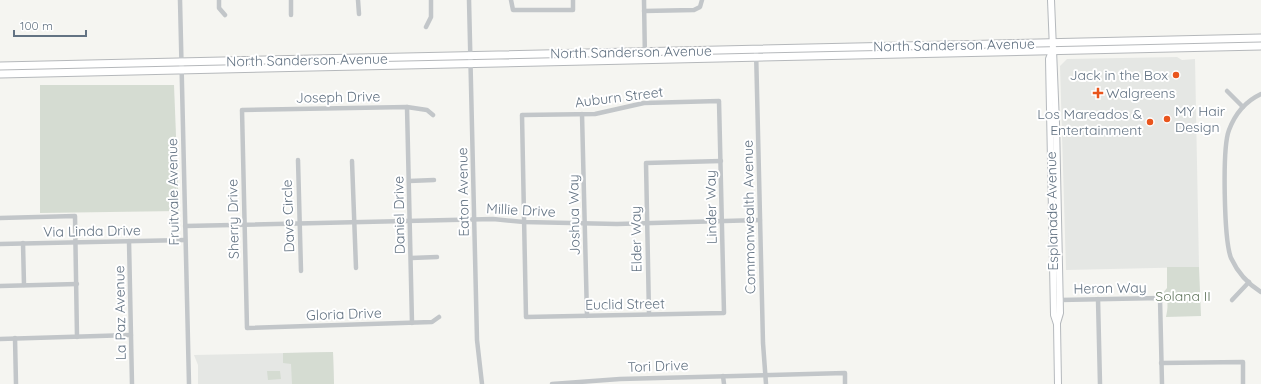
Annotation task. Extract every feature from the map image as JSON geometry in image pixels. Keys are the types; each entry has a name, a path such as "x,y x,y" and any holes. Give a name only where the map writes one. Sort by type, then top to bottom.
{"highway":[{"name":"North Sanderson Avenue","path":"645,56 756,49 1261,38"},
{"name":"North Sanderson Avenue","path":"0,66 645,56 757,57 1261,46"},
{"name":"North Sanderson Avenue","path":"0,74 182,70 471,59"},
{"path":"35,74 38,70 65,68 67,65"}],"main road":[{"name":"Esplanade Avenue","path":"1050,0 1052,51 1054,59 1060,300 1060,313 1057,324 1058,384"},
{"name":"Esplanade Avenue","path":"1052,51 1049,59 1054,315 1057,324"}],"street":[{"name":"Fruitvale Avenue","path":"180,0 188,384"},
{"path":"219,0 219,8 225,15"},
{"path":"291,0 291,15"},
{"path":"358,0 359,14"},
{"path":"426,27 431,17 431,0"},
{"name":"Eaton Avenue","path":"469,0 477,340 482,384"},
{"path":"511,0 513,10 573,10 573,0"},
{"path":"644,0 645,56"},
{"path":"644,11 694,10 700,7 702,0"},
{"name":"Commonwealth Avenue","path":"756,49 763,343 766,384"},
{"path":"1227,91 1243,107"},
{"path":"1261,94 1243,107 1233,122 1225,147 1227,237 1229,252 1236,267 1249,282 1261,292"},
{"name":"Auburn Street","path":"524,222 522,115 603,113 644,103 720,101"},
{"name":"Linder Way","path":"720,101 724,313"},
{"name":"Joseph Drive","path":"242,110 407,107 427,110 434,115"},
{"name":"Daniel Drive","path":"407,107 412,322"},
{"name":"Sherry Drive","path":"242,110 247,328"},
{"name":"Joshua Way","path":"582,114 587,316"},
{"name":"Dave Circle","path":"298,160 301,271"},
{"path":"352,161 356,268"},
{"name":"Elder Way","path":"649,314 646,162 721,161"},
{"path":"409,181 434,180"},
{"path":"0,218 75,216 77,337"},
{"name":"Millie Drive","path":"185,226 493,218 524,222 585,223 722,222 760,220"},
{"name":"Euclid Street","path":"524,222 526,317 724,313"},
{"name":"Via Linda Drive","path":"0,244 185,240"},
{"name":"La Paz Avenue","path":"129,241 132,384"},
{"path":"23,243 24,285"},
{"path":"411,258 437,257"},
{"path":"1232,300 1249,282"},
{"path":"0,286 77,284"},
{"name":"Heron Way","path":"1060,300 1160,298 1161,363"},
{"path":"1098,299 1100,384"},
{"name":"Gloria Drive","path":"247,328 432,322 439,317"},
{"path":"0,339 131,335"},
{"path":"15,338 16,384"},
{"path":"1162,384 1161,363 1243,362 1243,384"},
{"name":"Tori Drive","path":"552,384 657,377 845,373 845,384"},
{"path":"723,376 724,384"},
{"path":"657,377 658,384"}],"shaded area":[{"path":"1177,57 1182,60 1195,59 1199,267 1066,270 1060,66 1067,59"},
{"path":"333,352 334,384 198,384 198,365 194,355"}],"green space":[{"path":"40,85 174,85 179,211 40,213"},
{"name":"Solana II","path":"1167,267 1199,267 1201,316 1166,317 1168,304 1163,293 1167,288"},
{"path":"333,352 334,384 292,384 291,364 283,363 283,353"},
{"path":"267,371 280,371 281,379 268,380"}],"place":[{"name":"Jack in the Box","path":"1176,75"},
{"name":"Walgreens","path":"1098,93"},
{"name":"MY Hair Design","path":"1167,119"},
{"name":"Los Mareados & Entertainment","path":"1150,122"}]}
